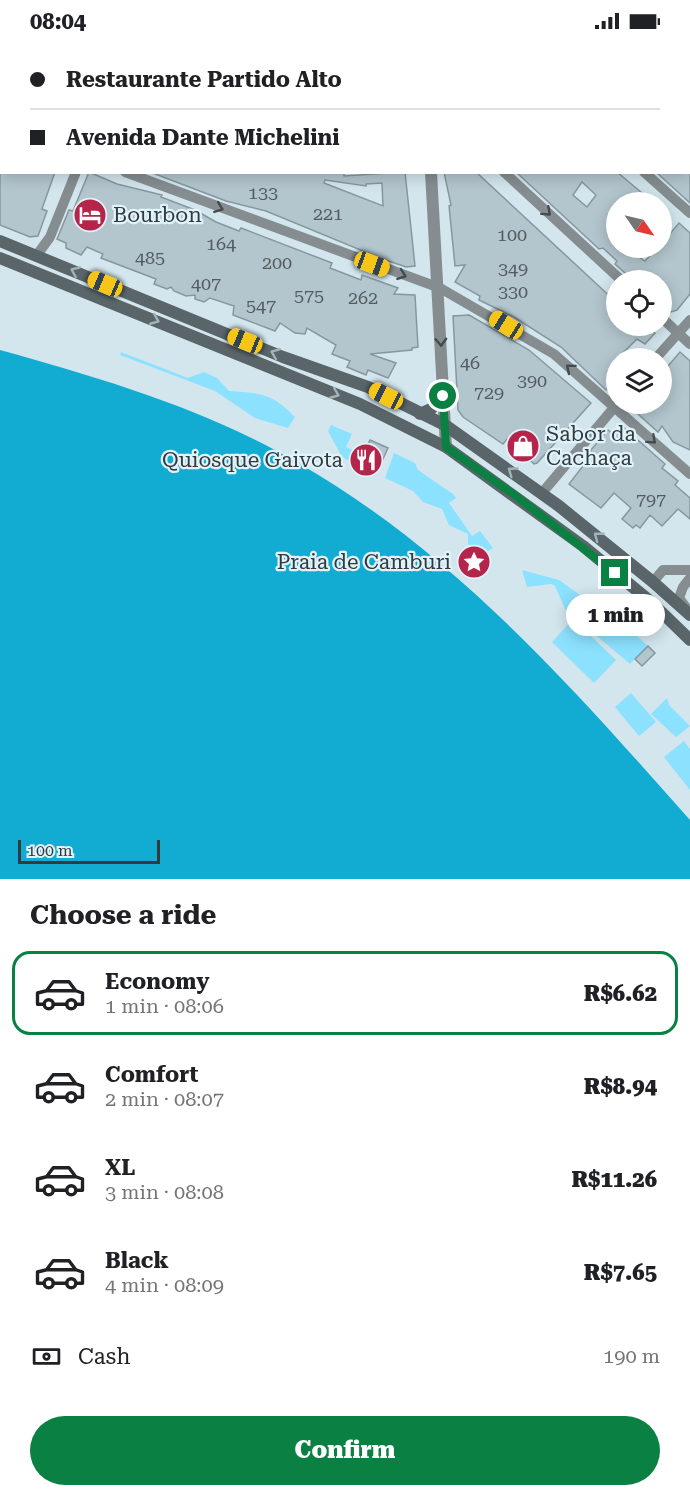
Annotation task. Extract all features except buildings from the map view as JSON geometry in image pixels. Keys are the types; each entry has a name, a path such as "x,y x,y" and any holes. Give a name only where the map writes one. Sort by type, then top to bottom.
{"main road":[{"path":"0,242 37,255 283,357 368,387 445,425 542,493 653,582 690,615"},
{"path":"0,258 360,404 446,447 583,546 651,602 690,640"},
{"path":"420,414 432,409 443,396"}],"street":[{"path":"37,255 50,237 75,174"},
{"path":"130,174 440,288 554,354 606,397"},
{"path":"432,174 440,288 446,447"},
{"path":"506,174 610,270"},
{"path":"646,174 690,213"},
{"path":"665,348 690,320"},
{"path":"672,328 690,344"},
{"path":"542,493 608,414"},
{"path":"626,414 690,474"},
{"path":"653,582 663,570 690,570"},
{"path":"690,578 683,587 680,598 690,615"}],"shaded area":[{"path":"0,350 116,384 228,427 300,464 357,500 410,539 461,581 556,673 690,820 690,879 0,879"},
{"path":"121,352 188,378 204,372 217,378 229,391 265,396 279,403 295,417 288,428 255,418 215,391 120,355"},
{"path":"331,425 352,434 346,447 363,455 358,465 342,457 328,431"},
{"path":"394,453 415,463 418,470 453,494 456,498 449,503 472,536 480,531 493,548 483,554 468,544 468,534 449,525 442,509 423,502 413,491 385,478"},
{"path":"522,570 559,580 598,608 610,612 648,646 630,664 565,609 555,586 551,584 527,587"},
{"path":"573,619 616,660 594,683 552,642"},
{"path":"631,693 656,722 639,736 615,707"},
{"path":"667,698 669,705 690,726 676,737 651,714"},
{"path":"684,741 690,749 690,790 664,757"}],"place":[{"name":"Bourbon","path":"90,215"},
{"name":"Sabor da Cachaça","path":"523,446"},
{"name":"Quiosque Gaivota","path":"366,460"},
{"name":"Praia de Camburi","path":"474,562"}],"route":[{"path":"443,396 446,447 516,496 615,573"}]}
